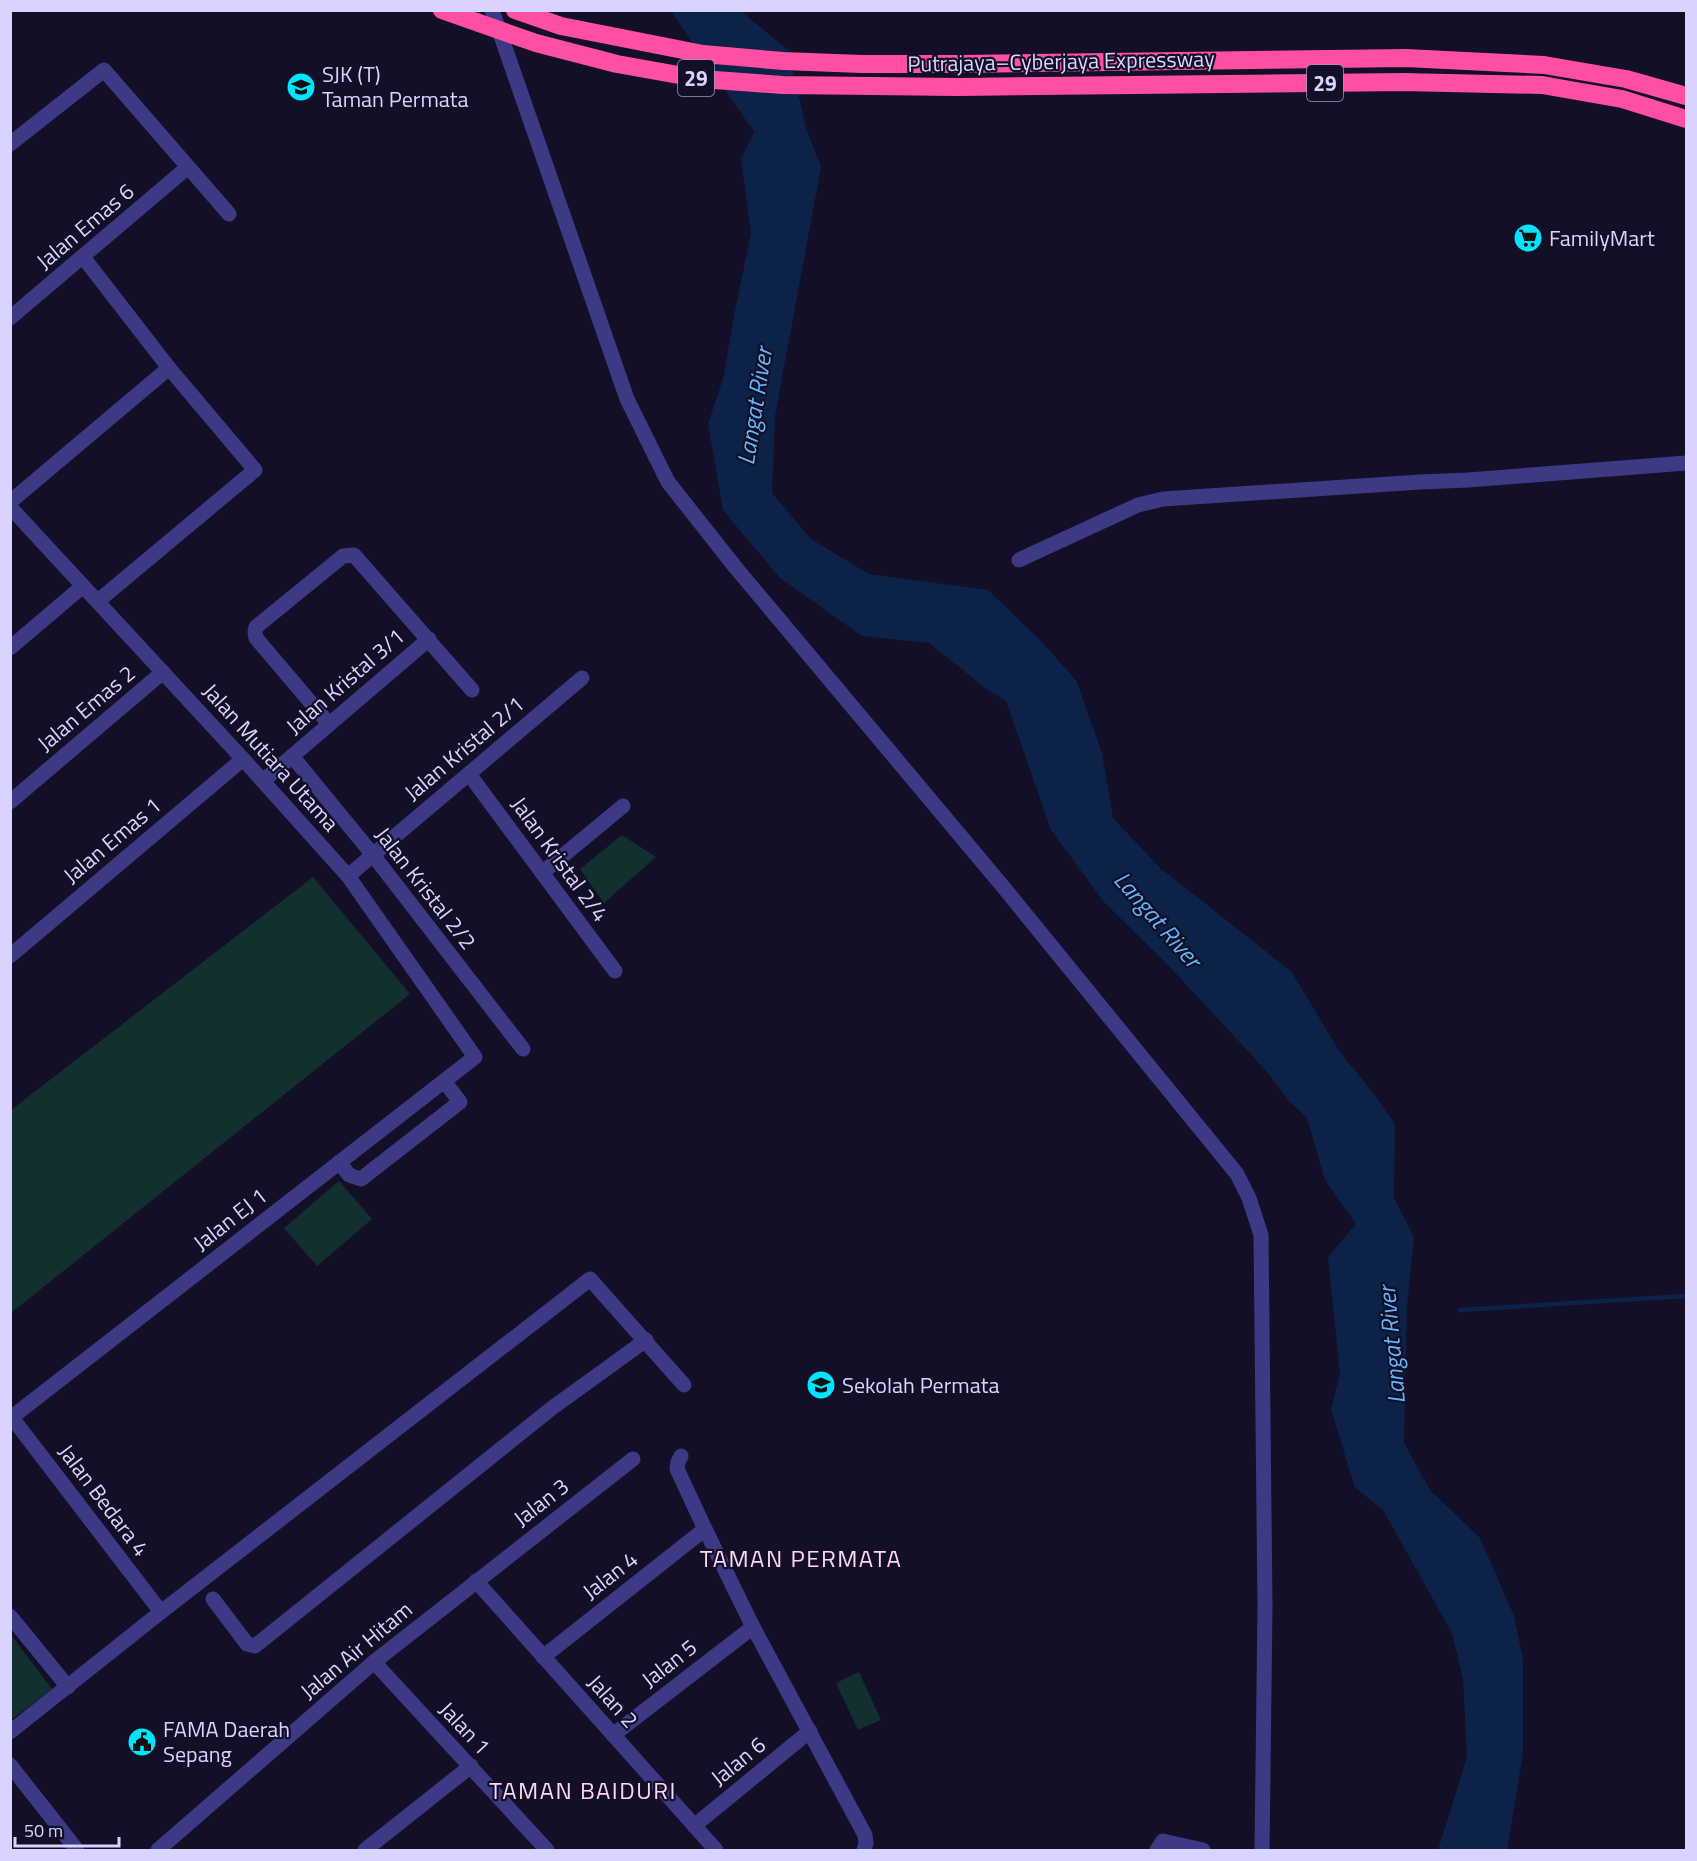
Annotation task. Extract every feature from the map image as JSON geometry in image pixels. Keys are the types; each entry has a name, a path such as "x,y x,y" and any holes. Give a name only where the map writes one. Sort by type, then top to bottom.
{"highway":[{"name":"Putrajaya–Cyberjaya Expressway","path":"442,10 536,43 616,64 701,79 783,85 959,87 1403,82 1542,85 1622,99 1686,119"},
{"name":"Putrajaya–Cyberjaya Expressway","path":"515,10 561,27 703,54 794,62 960,64 1406,58 1544,65 1626,79 1686,96"}],"street":[{"path":"492,10 627,399 668,482 736,568 1005,889 1237,1174 1249,1198 1261,1235 1265,1606 1262,1851"},
{"path":"10,144 104,70 229,214"},
{"name":"Jalan Emas 6","path":"10,318 188,167"},
{"path":"82,257 169,368 255,470 98,601"},
{"path":"10,504 169,368"},
{"path":"1019,560 1138,505 1162,499 1468,480 1686,463"},
{"name":"Jalan Mutiara Utama","path":"10,504 348,876 476,1057"},
{"path":"329,724 256,638 255,632 256,627 343,556 354,555 472,690"},
{"path":"10,648 83,586"},
{"name":"Jalan Kristal 3/1","path":"263,781 429,639"},
{"name":"Jalan Emas 2","path":"10,801 163,672"},
{"name":"Jalan Kristal 2/1","path":"348,876 582,678"},
{"name":"Jalan Kristal 2/2","path":"292,756 523,1048"},
{"name":"Jalan Emas 1","path":"10,956 243,759"},
{"name":"Jalan Kristal 2/4","path":"469,774 615,971"},
{"path":"542,873 623,806"},
{"name":"Jalan EJ 1","path":"11,1416 476,1057"},
{"path":"339,1162 349,1175 361,1179 460,1102 444,1081"},
{"path":"10,1732 590,1279 684,1385"},
{"path":"213,1599 247,1644 255,1646 552,1408 646,1340"},
{"name":"Jalan Bedara 4","path":"11,1416 161,1612"},
{"path":"681,1456 677,1468 705,1529 753,1627 810,1731 865,1843"},
{"name":"Jalan 3","path":"476,1581 633,1459"},
{"name":"Jalan 4","path":"543,1657 705,1529"},
{"name":"Jalan 2","path":"476,1581 716,1851"},
{"name":"Jalan Air Hitam","path":"158,1851 374,1662 476,1581"},
{"path":"10,1616 68,1687"},
{"name":"Jalan 5","path":"613,1735 753,1627"},
{"name":"Jalan 1","path":"374,1662 547,1851"},
{"name":"Jalan 6","path":"694,1826 810,1731"},
{"path":"10,1765 77,1851"},
{"path":"365,1851 471,1766"},
{"path":"1160,1846 1203,1851"}],"green space":[{"path":"622,835 656,857 604,903 580,869"},
{"path":"313,877 410,994 11,1313 11,1110"},
{"path":"339,1181 372,1219 317,1266 284,1228"},
{"path":"11,1635 52,1689 11,1720"},
{"path":"859,1672 881,1720 858,1730 836,1683"}],"water":[{"name":"Langat River","path":"671,11 741,11 788,50 806,128 821,167 775,416 772,493 811,539 869,574 988,590 1040,640 1076,680 1102,753 1113,818 1160,868 1291,971 1340,1052 1395,1124 1394,1198 1414,1237 1407,1307 1404,1443 1430,1490 1480,1538 1514,1616 1523,1659 1523,1753 1507,1850 1438,1850 1467,1757 1463,1679 1452,1633 1383,1510 1355,1488 1331,1409 1340,1374 1328,1257 1356,1224 1325,1180 1307,1118 1287,1099 1268,1073 1170,967 1104,902 1051,830 1006,701 985,688 929,643 862,636 780,578 723,510 708,424 723,379 751,233 741,159 754,132"}],"waterway":[{"path":"1460,1310 1686,1296"}],"place":[{"name":"SJK (T) Taman Permata","path":"301,87"},
{"name":"FamilyMart","path":"1528,238"},
{"name":"Sekolah Permata","path":"821,1385"},
{"name":"FAMA Daerah Sepang","path":"142,1742"}],"district":[{"name":"TAMAN PERMATA","path":"801,1558"},
{"name":"TAMAN BAIDURI","path":"583,1790"}]}
